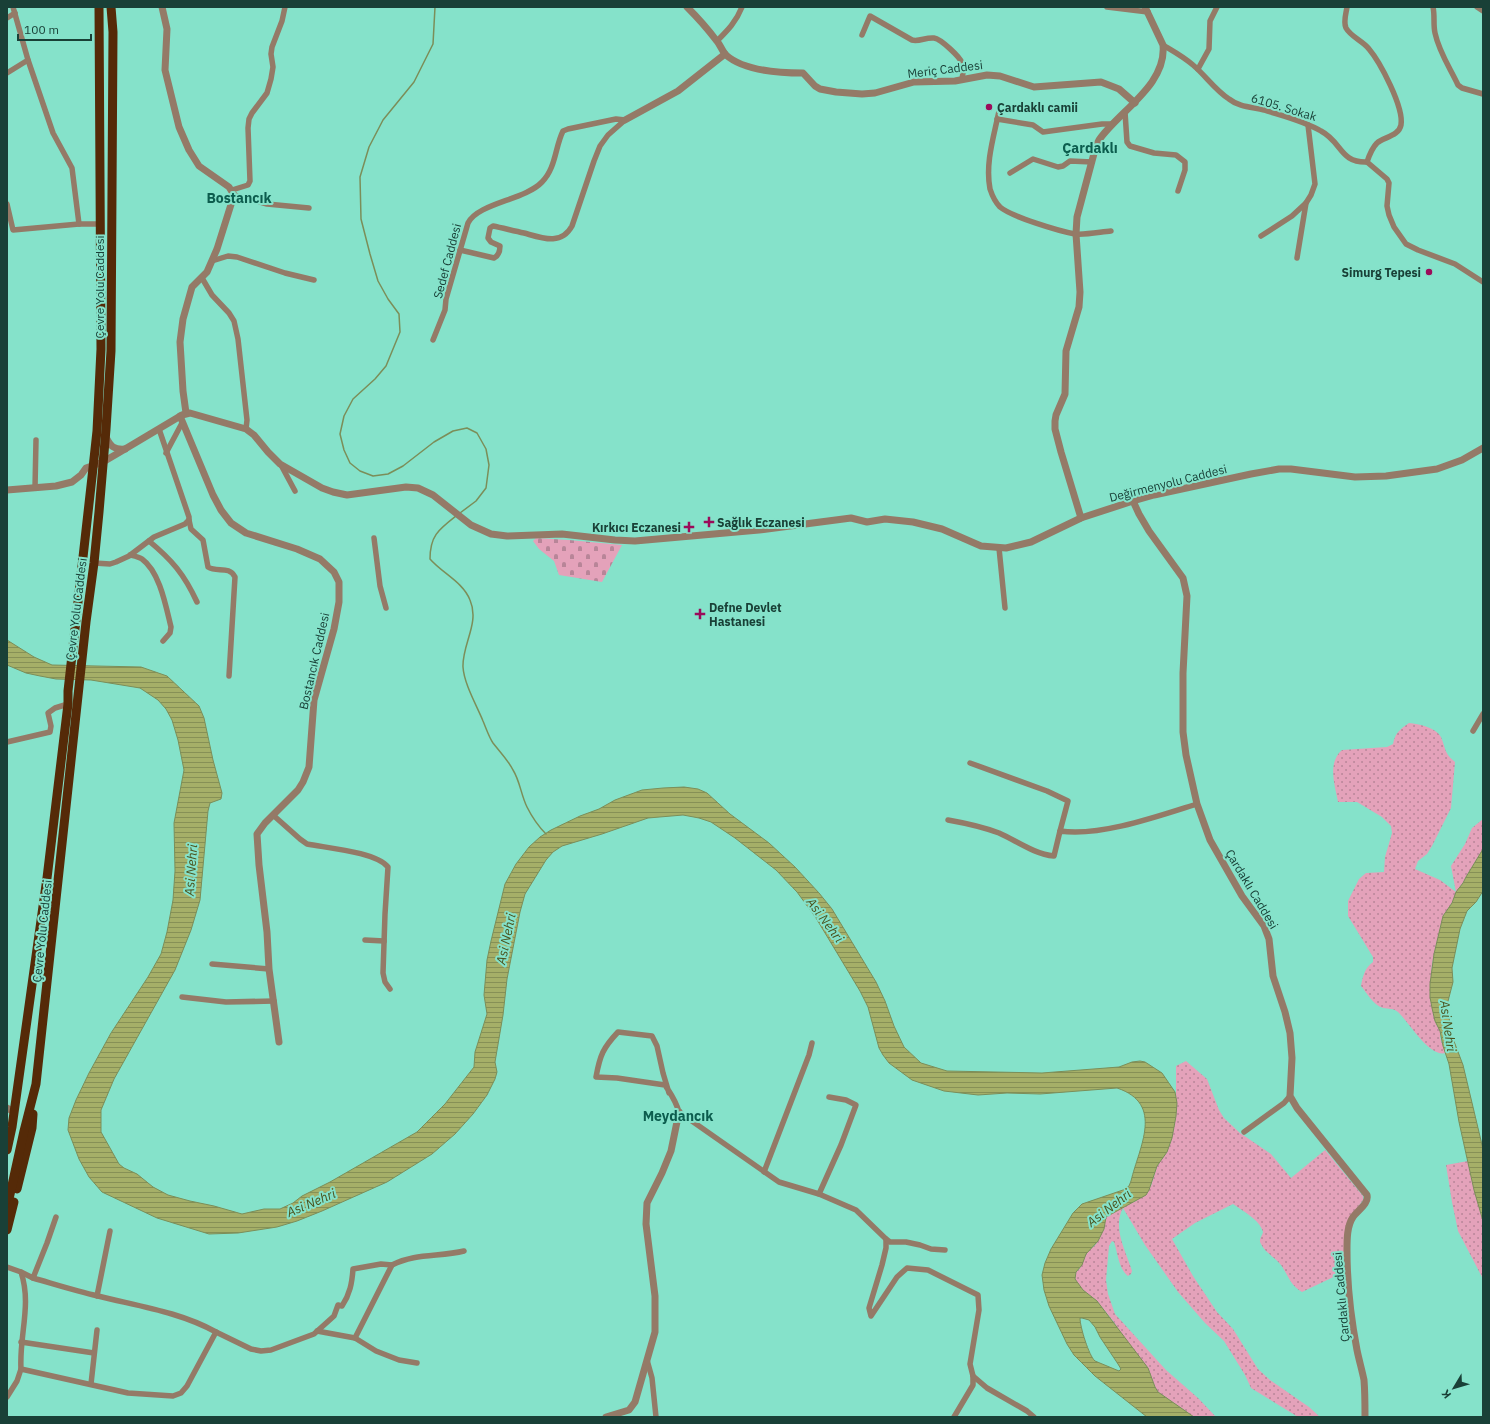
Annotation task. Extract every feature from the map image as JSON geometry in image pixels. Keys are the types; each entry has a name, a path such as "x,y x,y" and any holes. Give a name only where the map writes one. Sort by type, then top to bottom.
{"highway":[{"name":"Çevre Yolu Caddesi","path":"7,1150 11,1110 47,878 68,704 68,691 94,464 101,349 99,7"},
{"name":"Çevre Yolu Caddesi","path":"7,1208 36,1084 86,622 94,563 103,462 111,351 113,40 111,7"},
{"path":"7,1230 32,1128 36,1084"},
{"path":"7,1132 11,1110"}],"street":[{"path":"162,7 167,29 165,70 179,127 189,150 199,166 233,192 267,204 309,208"},
{"path":"233,192 248,185 250,181 249,119 267,93 272,79 272,47 282,21 284,7"},
{"name":"Meriç Caddesi","path":"687,7 717,41 725,54 740,63 765,71 803,73 815,86 820,89 862,94 875,93 921,80 948,81 962,80 982,75 993,75 1034,88 1101,82 1119,89 1134,103"},
{"path":"717,41 734,23 739,16 742,7"},
{"path":"1081,518 1055,429 1056,415 1065,394 1066,352 1079,307 1080,292 1076,234 1079,208 1098,140 1146,89 1159,68 1163,56 1163,45 1147,9 1107,7"},
{"path":"1198,69 1209,49 1210,21 1217,7"},
{"path":"1347,7 1344,22 1345,27 1369,49 1387,77 1401,118 1401,126 1398,130 1378,143 1369,155 1367,162"},
{"path":"1433,7 1436,39 1458,85 1462,88 1483,94"},
{"path":"1477,7 1483,11"},
{"path":"14,10 28,60 53,133 72,168 79,224"},
{"path":"7,18 14,10"},
{"path":"862,35 870,16 912,40 916,41 934,38 939,40 962,62 962,80"},
{"name":"6105. Sokak","path":"1163,45 1192,64 1230,100 1243,106 1262,110 1308,125 1333,139 1347,158 1357,162 1367,162 1387,179 1389,183 1387,206 1389,215 1394,227 1406,244 1455,264 1483,282"},
{"name":"Sedef Caddesi","path":"433,340 445,310 446,299 468,223 471,218 484,210 532,191 546,178 552,167 563,131 616,119 625,120 678,91 725,54"},
{"path":"7,73 28,60"},
{"path":"999,111 991,143 989,169 990,189 999,207 1025,219 1076,234 1111,231"},
{"path":"1125,112 1127,142 1130,146 1154,153 1176,155 1185,162 1185,170 1178,191"},
{"path":"997,119 1033,125 1043,132 1112,124"},
{"path":"460,250 494,258 496,257 500,250 500,246 491,242 488,238 490,228 493,226 549,240 560,237 569,232 600,146 608,134 625,120"},
{"path":"1261,236 1292,216 1311,195 1315,184 1308,125"},
{"path":"1010,173 1033,159 1058,167 1063,166 1070,161 1092,162"},
{"name":"Bostancık Caddesi","path":"233,192 221,238 212,261 207,272 195,284 191,291 180,336 183,417 213,495 223,514 231,523 246,533 297,549 320,559 334,572 339,582 339,602 333,633 314,700 309,767 298,790 273,815 257,834 269,968 279,1042"},
{"path":"1297,258 1306,202"},
{"path":"7,204 10,230 79,224 100,224"},
{"path":"212,261 228,256 237,257 285,273 314,280"},
{"path":"202,278 212,295 229,313 234,321 238,339 247,420 246,429"},
{"name":"Değirmenyolu Caddesi","path":"183,417 193,413 246,429 254,435 280,464 322,488 340,494 355,494 406,487 423,489 477,529 500,535 562,534 635,541 759,530 851,518 867,522 886,519 927,524 953,533 981,546 1006,548 1031,542 1081,518 1133,501 1279,469 1306,470 1355,477 1386,476 1425,471 1450,465 1483,448"},
{"path":"7,490 35,488 72,482 81,475 86,468 103,462 159,429 183,417"},
{"path":"166,453 183,417"},
{"path":"159,429 189,517 191,529 204,540 208,567 210,569 227,570 232,572 235,577 229,676"},
{"path":"105,436 110,445 118,450 125,449"},
{"path":"35,488 36,440"},
{"path":"280,464 295,491"},
{"name":"Çardaklı Caddesi","path":"1133,501 1149,531 1183,578 1187,596 1182,732 1197,804 1206,830 1242,896 1264,926 1269,939 1273,976 1285,1012 1290,1034 1292,1058 1290,1096 1297,1108 1364,1190 1367,1198 1365,1204 1349,1224 1347,1250 1348,1278 1357,1350 1364,1382 1365,1417"},
{"path":"94,563 110,564 116,562 130,555 149,541 185,524 189,520"},
{"path":"374,538 380,586 386,608"},
{"path":"149,541 172,561 186,580 197,602"},
{"path":"999,548 1006,608"},
{"path":"130,555 142,559 156,577 160,586 171,627 170,633 163,641"},
{"path":"7,742 50,732 51,726 48,713 55,708 68,704"},
{"path":"1473,731 1483,714"},
{"path":"948,820 997,833 1034,851 1054,856 1068,801 1047,791 970,763"},
{"path":"1060,831 1075,832 1104,829 1144,820 1197,804"},
{"path":"273,815 300,840 308,844 368,856 384,862 387,865 389,871 384,941 384,979 390,989"},
{"path":"365,940 384,941"},
{"path":"212,964 269,968"},
{"path":"182,997 226,1002 274,1001"},
{"path":"606,1417 629,1410 635,1402 655,1332 655,1296 646,1224 647,1203 671,1150 678,1112 674,1097 669,1093 665,1085 617,1078 596,1077 599,1060 606,1045 618,1032 652,1036 657,1046 669,1093"},
{"path":"764,1172 809,1055 812,1043"},
{"path":"1244,1132 1284,1103 1290,1096"},
{"path":"819,1194 841,1145 856,1106 846,1100 829,1098"},
{"path":"678,1112 778,1182 819,1194 856,1210 890,1242 906,1242 931,1249 945,1250"},
{"path":"33,1278 56,1216"},
{"path":"97,1296 110,1231"},
{"path":"886,1239 886,1248 882,1265 869,1308 871,1316 897,1277 907,1268 928,1270 978,1295 979,1310 970,1364 973,1376 973,1385 954,1417"},
{"path":"7,1267 33,1278 97,1296 140,1305 199,1322 251,1349 261,1351 271,1350 314,1334 334,1316 338,1305 342,1306 349,1297 353,1269 381,1264 392,1265 402,1260 422,1255 452,1254 464,1251"},
{"path":"355,1338 392,1265"},
{"path":"7,1397 16,1381 20,1369 21,1342 26,1307 24,1283 21,1272"},
{"path":"91,1384 97,1330"},
{"path":"317,1331 355,1338 376,1351 399,1360 417,1362"},
{"path":"20,1369 128,1393 173,1396 181,1393 187,1386 216,1332"},
{"path":"21,1342 94,1353"},
{"path":"647,1360 652,1378 656,1417"},
{"path":"973,1376 987,1388 1027,1411 1034,1417"}],"green space":[{"path":"536,538 622,545 602,582 559,575 554,561 539,549 533,541"},
{"path":"1409,723 1417,724 1435,731 1441,737 1447,753 1455,762 1451,808 1432,846 1427,854 1418,861 1415,869 1440,880 1456,892 1452,903 1443,916 1432,964 1430,997 1435,1021 1440,1031 1440,1038 1446,1053 1440,1053 1426,1045 1398,1012 1393,1009 1383,1008 1376,1004 1361,986 1365,972 1373,962 1373,957 1348,916 1348,901 1359,879 1366,873 1384,872 1385,857 1392,833 1391,826 1382,817 1357,802 1338,802 1333,774 1335,761 1337,755 1342,750 1387,747 1393,744 1398,732"},
{"path":"1483,819 1483,849 1456,892 1451,866 1465,844 1472,828"},
{"path":"1186,1061 1207,1079 1219,1110 1224,1118 1240,1133 1271,1154 1291,1178 1325,1150 1363,1196 1363,1200 1350,1218 1346,1271 1302,1292 1292,1283 1279,1262 1263,1247 1260,1242 1260,1238 1263,1232 1258,1224 1251,1216 1233,1204 1195,1223 1172,1239 1193,1276 1217,1312 1233,1329 1258,1369 1270,1380 1309,1407 1320,1417 1298,1417 1251,1388 1245,1375 1224,1341 1205,1323 1178,1292 1145,1245 1123,1208 1120,1216 1119,1231 1132,1271 1128,1276 1122,1269 1114,1242 1112,1241 1109,1246 1106,1280 1108,1294 1115,1314 1166,1370 1198,1398 1216,1417 1194,1417 1158,1392 1148,1368 1131,1348 1113,1321 1097,1301 1083,1290 1075,1279 1076,1272 1080,1268 1085,1256 1100,1238 1106,1217 1136,1201 1151,1186 1157,1166 1167,1152 1172,1138 1176,1116 1176,1066"},
{"path":"1468,1161 1483,1221 1483,1279 1458,1231 1446,1165"}],"water":[{"name":"Asi Nehri","path":"7,640 34,657 52,665 141,667 167,676 199,706 204,718 222,793 221,799 210,803 208,811 200,900 191,930 175,970 114,1079 101,1110 101,1132 119,1164 137,1174 153,1187 168,1195 242,1214 264,1209 280,1209 417,1132 445,1104 474,1067 475,1052 487,1014 484,995 487,960 505,884 516,864 529,847 551,830 580,816 599,809 615,800 642,790 684,787 698,789 707,793 730,814 769,843 795,867 819,893 832,909 876,982 904,1047 921,1063 947,1071 1042,1073 1119,1067 1132,1062 1140,1061 1145,1062 1162,1073 1175,1092 1177,1103 1172,1138 1167,1152 1157,1166 1146,1195 1106,1217 1104,1229 1098,1241 1086,1254 1082,1265 1076,1272 1075,1279 1083,1290 1097,1301 1148,1368 1158,1392 1194,1417 1147,1417 1095,1376 1074,1355 1067,1344 1049,1306 1044,1290 1042,1275 1045,1263 1051,1249 1073,1213 1082,1204 1123,1190 1129,1186 1143,1141 1145,1128 1145,1115 1141,1104 1132,1095 1117,1088 1040,1094 1007,1093 978,1095 944,1091 912,1080 889,1063 883,1055 879,1048 868,1007 860,991 816,918 797,892 776,870 735,838 711,822 699,818 683,815 648,818 562,846 553,852 546,860 525,894 520,912 507,979 495,1062 497,1072 495,1079 487,1095 473,1114 455,1134 432,1154 387,1182 322,1211 277,1227 238,1233 209,1234 157,1218 102,1192 89,1177 79,1159 68,1130 69,1118 89,1073 111,1033 148,977 161,954 173,900 175,871 174,823 184,770 172,720 166,709 158,700 140,688 91,680 56,679 26,673 7,665","holes":["1080,1318 1089,1320 1095,1327 1121,1369 1119,1371 1095,1361 1083,1334 1080,1322"]},
{"name":"Asi Nehri","path":"1483,849 1483,891 1476,902 1467,911 1460,929 1452,968 1453,982 1447,1005 1452,1036 1463,1065 1483,1149 1483,1221 1474,1190 1459,1122 1449,1064 1432,1008 1430,984 1434,954 1443,916"}],"waterway":[{"path":"435,7 433,44 414,82 383,120 369,147 360,177 361,219 370,254 378,281 388,299 399,314 400,332 386,366 375,379 353,399 344,416 340,434 344,450 350,463 360,471 373,476 388,474 403,466 434,442 453,431 467,428 477,433 486,449 489,465 486,488 476,501 460,513"},
{"path":"456,516 444,525 436,534 430,551 430,559 462,588 470,600 473,609 473,617 463,658 464,674 471,695 490,738 511,766 527,807 535,821 546,834"}],"place":[{"name":"Çardaklı camii","path":"989,107"},
{"name":"Simurg Tepesi","path":"1429,272"},
{"name":"Sağlık Eczanesi","path":"709,522"},
{"name":"Kırkıcı Eczanesi","path":"689,527"},
{"name":"Defne Devlet Hastanesi","path":"700,614"}],"district":[{"name":"Çardaklı","path":"1090,148"},
{"name":"Bostancık","path":"239,198"},
{"name":"Meydancık","path":"678,1116"}]}
